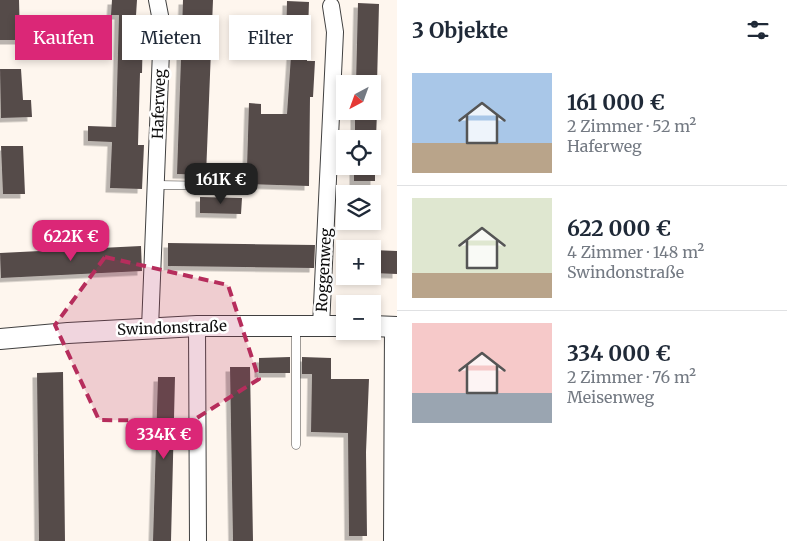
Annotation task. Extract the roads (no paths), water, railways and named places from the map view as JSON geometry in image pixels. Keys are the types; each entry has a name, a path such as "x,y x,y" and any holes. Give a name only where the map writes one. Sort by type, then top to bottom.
{"street":[{"name":"Haferweg","path":"150,328 162,26 158,0"},
{"name":"Roggenweg","path":"321,326 335,32 331,3"},
{"name":"Swindonstraße","path":"0,339 197,326 336,326"},
{"path":"197,326 198,541"},
{"path":"381,326 395,326 392,541"}],"lane":[{"path":"156,185 240,186"},
{"path":"296,326 296,446"}]}
